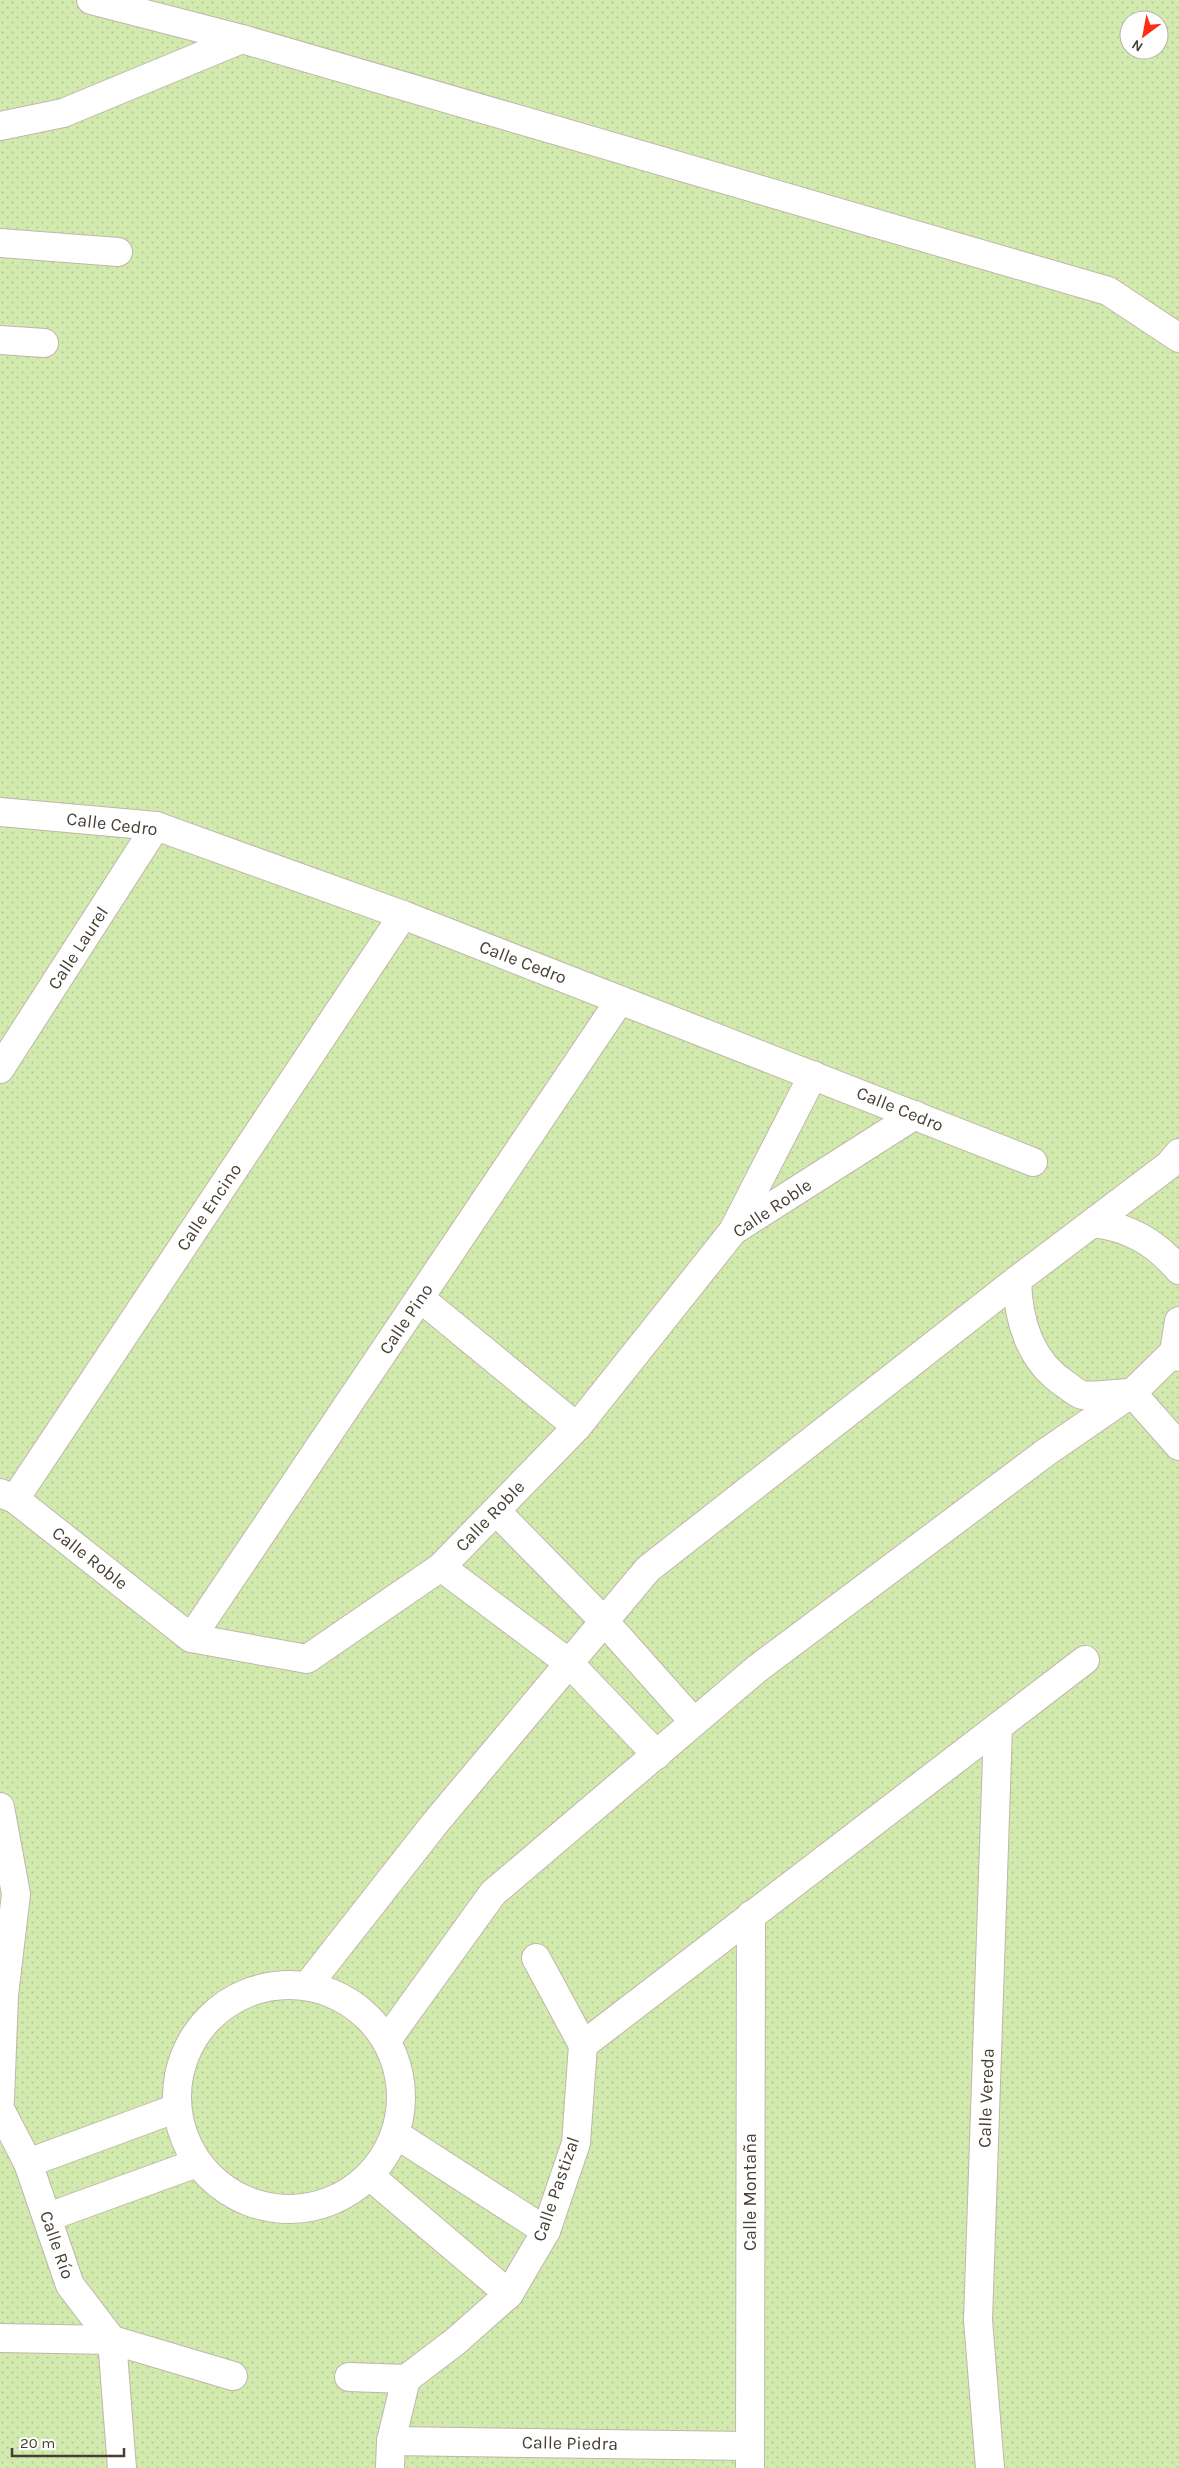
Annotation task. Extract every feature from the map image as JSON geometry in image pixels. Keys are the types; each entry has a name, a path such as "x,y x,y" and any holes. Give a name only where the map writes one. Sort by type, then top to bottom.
{"street":[{"path":"91,0 242,39 1108,291 1179,338"},
{"path":"0,126 63,113 242,39"},
{"path":"0,243 118,252"},
{"path":"0,340 44,343"},
{"name":"Calle Cedro","path":"0,812 156,826 403,916 1033,1162"},
{"name":"Calle Laurel","path":"0,1069 156,826"},
{"name":"Calle Encino","path":"8,1496 403,916"},
{"name":"Calle Pino","path":"191,1638 620,1000"},
{"path":"733,1231 813,1075"},
{"name":"Calle Roble","path":"8,1496 191,1638 307,1659 441,1567 577,1427 733,1231 915,1115"},
{"path":"308,1986 436,1822 648,1569 1017,1280 1169,1165 1179,1153"},
{"path":"1093,1223 1113,1225 1133,1232 1156,1247 1179,1270"},
{"path":"1017,1280 1018,1303 1023,1325 1032,1346 1044,1365 1061,1381 1081,1395 1132,1393"},
{"path":"420,1298 577,1427"},
{"path":"388,2040 493,1893 758,1668 1045,1453 1132,1393 1177,1352 1179,1321"},
{"path":"1132,1393 1179,1446"},
{"path":"496,1511 604,1622 694,1722"},
{"path":"441,1567 569,1663 657,1755"},
{"path":"536,1958 583,2045 1085,1660"},
{"name":"Calle Vereda","path":"990,2468 978,2320 998,1727"},
{"path":"0,1806 16,1894 4,1995 0,2100"},
{"name":"Calle Montaña","path":"749,2457 751,1915"},
{"path":"267,1986 308,1986 354,2004 388,2040 403,2087 397,2135 386,2157 371,2177 328,2204 278,2210 230,2193 197,2163 182,2133 177,2108 180,2066 198,2030 228,2001 267,1986"},
{"name":"Calle Pastizal","path":"406,2380 456,2341 509,2294 546,2231 576,2143 583,2045"},
{"name":"Calle Río","path":"0,2108 28,2163 70,2285 112,2340"},
{"path":"28,2163 177,2108"},
{"path":"397,2135 546,2231"},
{"path":"48,2218 197,2163"},
{"path":"371,2177 509,2294"},
{"path":"0,2338 112,2340 233,2376"},
{"path":"112,2340 122,2468"},
{"path":"349,2377 406,2380 390,2441 390,2468"},
{"name":"Calle Piedra","path":"390,2441 749,2457"}],"green space":[{"path":"0,0 1179,0 1179,2468 0,2468"}]}
